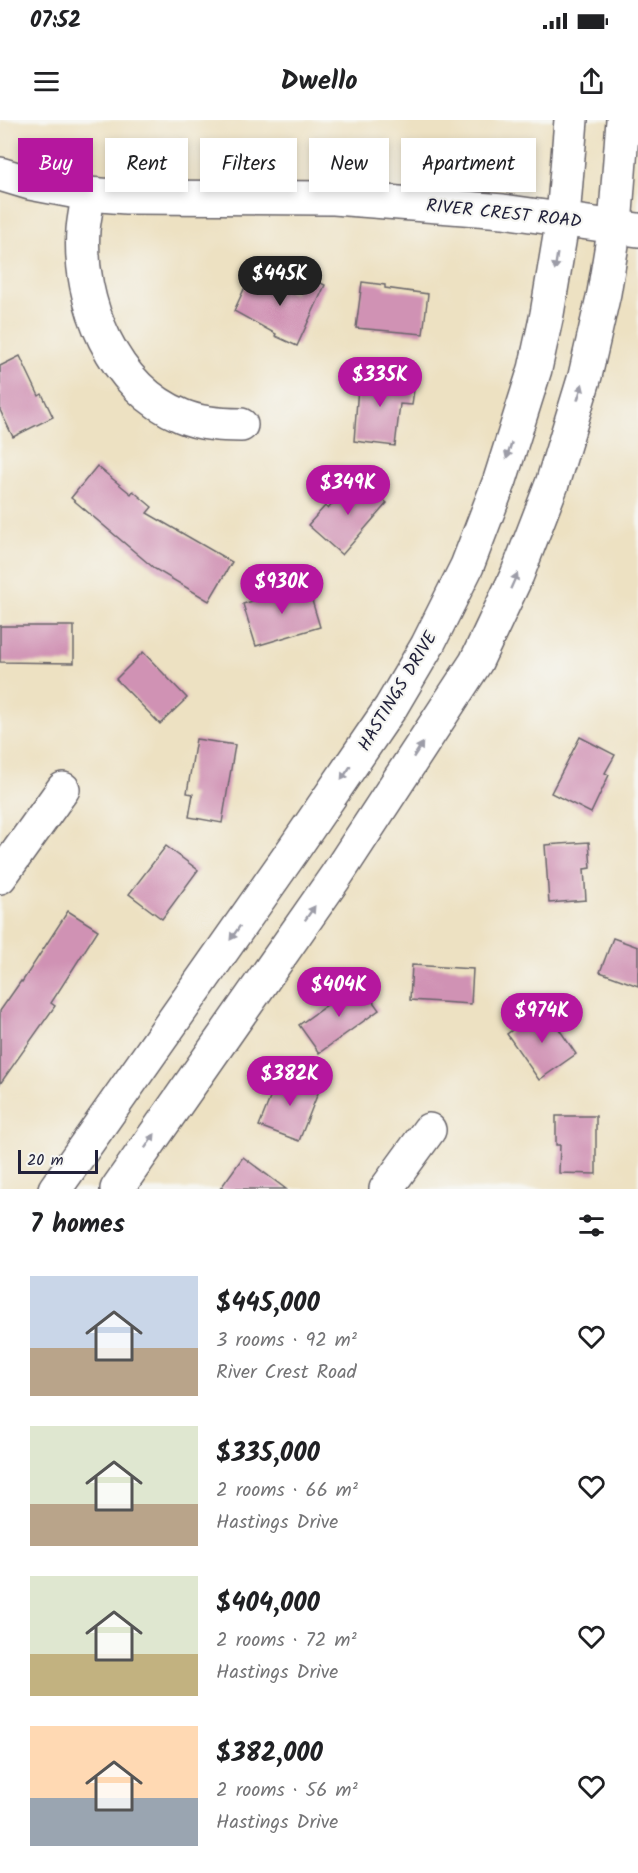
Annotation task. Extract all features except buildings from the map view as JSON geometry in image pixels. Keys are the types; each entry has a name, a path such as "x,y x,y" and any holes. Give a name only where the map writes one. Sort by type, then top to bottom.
{"street":[{"name":"HASTINGS DRIVE","path":"55,1189 391,707 427,646 467,566 500,480 532,380 547,314 563,218 571,120"},
{"path":"117,1189 336,876 476,662 517,575 558,466 585,376 604,293 627,228 622,120"},
{"name":"RIVER CREST ROAD","path":"0,174 30,183 88,194 334,198 503,210 627,228"},
{"path":"88,194 83,230 83,259 87,288 98,324 117,362 135,385 157,404 183,417 212,425 241,425"},
{"path":"0,878 63,789"},
{"path":"386,1189 429,1130"}]}
